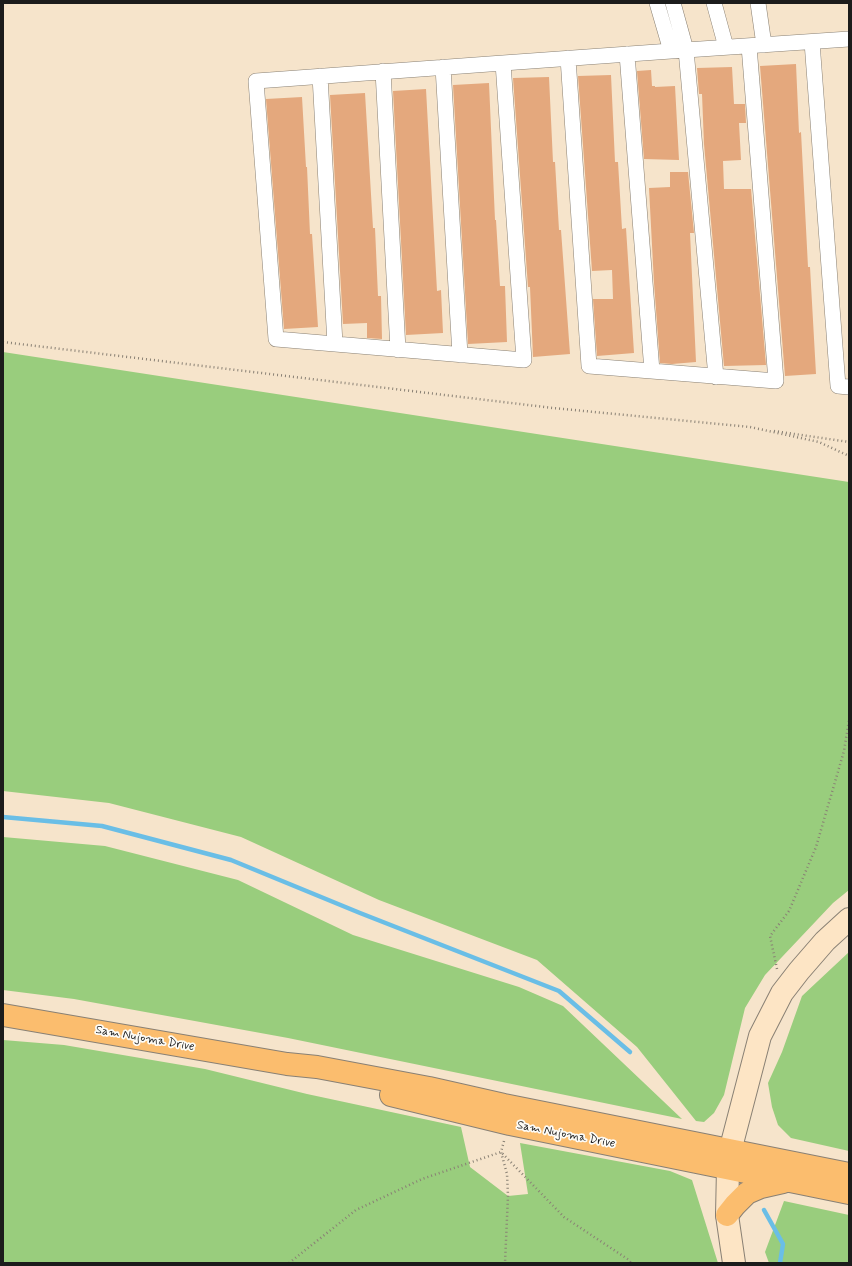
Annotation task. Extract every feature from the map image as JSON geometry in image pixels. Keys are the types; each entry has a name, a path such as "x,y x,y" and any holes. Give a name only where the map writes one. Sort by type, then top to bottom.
{"main road":[{"path":"734,1263 727,1215 729,1159 760,1036 782,993 812,955 849,919"},
{"name":"Sam Nujoma Drive","path":"3,1015 287,1064 316,1067 429,1088 729,1159 787,1182 849,1193"},
{"name":"Sam Nujoma Drive","path":"287,1064 315,1076 510,1124 729,1159 849,1174"},
{"path":"727,1215 747,1193 761,1187 787,1182"}],"street":[{"path":"657,3 671,51"},
{"path":"673,3 686,50 716,377"},
{"path":"714,3 726,47"},
{"path":"568,58 588,366 776,381 757,45 758,3"},
{"path":"503,63 524,360 276,339 256,80 849,39"},
{"path":"812,42 838,386 849,387"},
{"path":"627,54 652,371"},
{"path":"443,67 460,355"},
{"path":"383,71 398,350"},
{"path":"320,76 335,344"}],"path":[{"path":"3,342 553,408 750,427 849,442"},
{"path":"750,427 819,442 849,456"},
{"path":"782,993 770,936 789,911 816,847 844,751 849,720"},
{"path":"505,1263 508,1196 507,1174 501,1152 510,1124"},
{"path":"289,1263 356,1210 422,1179 501,1152"},
{"path":"501,1152 564,1217 629,1260 631,1263"}],"green space":[{"path":"3,352 849,482 849,890 833,903 765,975 745,1008 724,1095 714,1113 704,1122 696,1121 637,1047 537,960 379,900 241,837 109,803 3,791"},
{"path":"3,837 105,846 238,880 353,935 519,987 563,1006 682,1119 288,1038 74,999 3,990"},
{"path":"849,952 849,1151 791,1138 778,1125 772,1107 768,1083 782,1052 802,996"},
{"path":"3,1040 64,1045 205,1069 307,1094 461,1127 470,1167 508,1196 528,1194 520,1143 670,1171 692,1180 718,1263 3,1263"},
{"path":"784,1201 849,1215 849,1263 769,1263 765,1252"}],"building":[{"path":"796,64 799,133 801,132 808,267 810,267 816,374 785,376 760,66"},
{"path":"732,67 734,104 745,104 746,123 739,123 741,160 723,161 724,189 751,189 766,365 724,366 704,144 702,94 699,94 697,68"},
{"path":"651,70 652,86 675,86 679,160 644,159 637,71"},
{"path":"611,75 615,162 618,162 622,229 626,228 634,353 597,356 593,299 613,299 612,270 592,271 578,76"},
{"path":"549,77 553,162 555,162 559,230 561,230 570,354 533,357 530,287 528,287 513,78"},
{"path":"489,83 495,220 500,286 505,286 507,342 468,344 453,85"},
{"path":"426,89 437,291 441,290 443,333 406,335 393,91"},
{"path":"365,93 373,228 375,228 378,296 381,296 382,339 367,338 367,323 343,324 330,95"},
{"path":"302,97 310,234 312,234 318,327 284,329 266,99"},
{"path":"670,172 688,172 694,233 690,233 696,362 672,364 660,363 649,188 670,187"}],"waterway":[{"path":"3,817 102,826 231,860 360,913 559,991 630,1052"},
{"path":"764,1210 783,1244 780,1263"}]}
